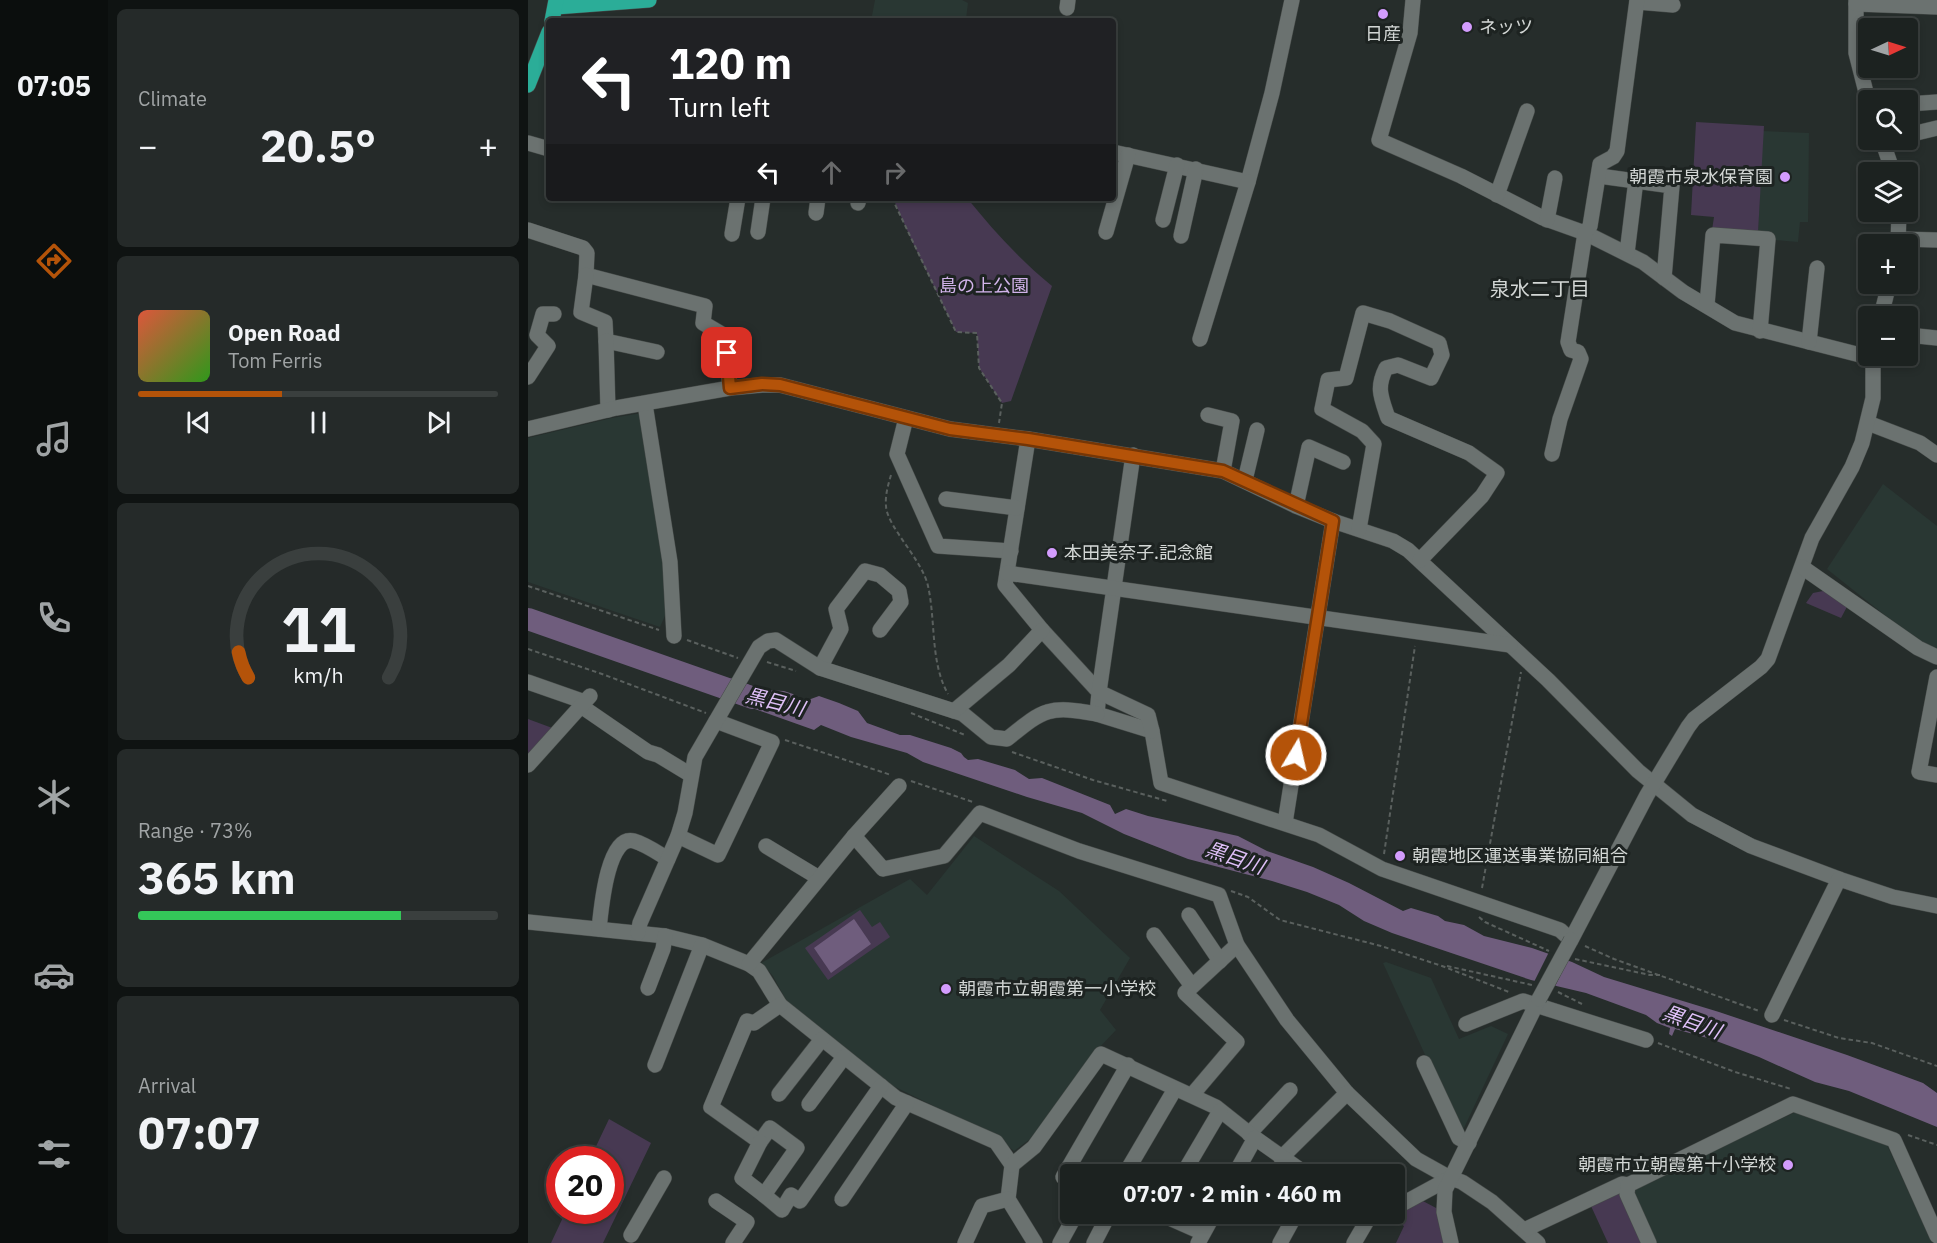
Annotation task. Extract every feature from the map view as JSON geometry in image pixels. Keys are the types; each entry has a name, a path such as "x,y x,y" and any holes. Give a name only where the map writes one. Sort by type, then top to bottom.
{"main road":[{"path":"555,9 649,0"},
{"path":"528,85 546,40"}],"street":[{"path":"1200,339 1275,84 1292,0"},
{"path":"1413,0 1410,33 1379,140 1461,176 1547,220 1585,233 1643,262 1683,292 1735,323 1858,354"},
{"path":"1552,454 1560,419 1581,359 1578,352 1569,346 1568,342 1585,233 1590,226 1600,164 1613,157 1617,151 1637,1 1672,5"},
{"path":"1865,90 1856,53 1856,2 1937,7"},
{"path":"1918,103 1937,102"},
{"path":"1497,195 1527,111"},
{"path":"1918,133 1937,129"},
{"path":"528,143 546,148"},
{"path":"1116,181 1121,153 1248,182"},
{"path":"1163,219 1177,165"},
{"path":"1181,236 1196,169"},
{"path":"1599,176 1672,186 1665,278"},
{"path":"1547,220 1555,177"},
{"path":"1627,254 1636,180"},
{"path":"732,234 738,201"},
{"path":"758,232 763,201"},
{"path":"1107,232 1112,201"},
{"path":"528,230 583,248 587,253 581,312 605,322 608,410"},
{"path":"1707,305 1713,235 1768,239 1760,331"},
{"path":"1918,241 1937,240"},
{"path":"1809,342 1817,268"},
{"path":"586,275 705,306 703,323 725,336 730,388"},
{"path":"1359,529 1374,444 1362,431 1322,409 1328,380 1346,378 1363,313 1390,321 1439,343 1443,355 1431,378 1398,365 1386,368 1381,378 1379,392 1388,418 1469,453 1497,473 1482,496 1420,560"},
{"path":"528,377 548,346 537,335 543,314 554,314"},
{"path":"1918,336 1937,338"},
{"path":"606,341 657,352"},
{"path":"1451,1243 1444,1212 1445,1190 1450,1178 1538,1003 1653,784 1694,719 1761,667 1768,659 1812,538 1852,467 1868,423 1873,398 1872,366"},
{"path":"528,429 608,410 730,388 762,384 780,385 950,429 1028,439 1223,471 1296,506 1393,541 1408,550 1524,657 1653,784 1684,810 1715,829 1751,846 1839,879 1893,897 1937,906"},
{"path":"645,404 670,562 674,636"},
{"path":"1208,416 1232,421 1223,471"},
{"path":"906,418 897,454 938,546 1011,551"},
{"path":"1868,423 1920,442 1937,455"},
{"path":"1245,480 1257,430"},
{"path":"1028,439 1005,585 1042,630 1099,692 1148,715 1161,783 1319,835 1382,869 1478,910 1560,930 1571,940"},
{"path":"1296,506 1309,447 1343,462"},
{"path":"1097,714 1132,455"},
{"path":"946,499 1017,508"},
{"path":"1285,823 1333,521"},
{"path":"820,668 841,628 836,609 842,591 865,571 877,567 880,574 899,591 901,602 890,625"},
{"path":"1802,567 1918,648 1937,657"},
{"path":"1007,573 1510,645"},
{"path":"954,711 1009,665 1042,630"},
{"path":"638,933 640,923 678,836 685,813 695,757 750,660 759,647 768,641 776,640 820,668 963,714 991,737 1007,739 1039,714 1071,709 1097,714 1152,731"},
{"path":"1937,677 1919,772 1937,775"},
{"path":"528,682 585,701 648,753 658,755 691,775"},
{"path":"528,765 585,701"},
{"path":"678,836 718,855 772,742 717,718"},
{"path":"749,964 854,836 899,786"},
{"path":"854,836 883,869 944,856 980,813 1079,851 1219,895 1237,945 1287,1020 1347,1093 1416,1159 1462,1182 1491,1202 1538,1243"},
{"path":"599,929 606,878 617,848 633,841 668,859"},
{"path":"766,846 819,878"},
{"path":"1772,1015 1839,879"},
{"path":"1189,915 1220,961"},
{"path":"528,922 665,936 702,945 749,964 759,971 780,1005 896,1098 996,1142 1011,1165 1008,1199 1035,1243"},
{"path":"1154,935 1192,986"},
{"path":"648,988 663,949 665,936"},
{"path":"655,1065 702,945"},
{"path":"1192,1095 1237,1042 1185,993 1237,945"},
{"path":"1466,1024 1518,1002 1538,1003 1646,1040"},
{"path":"760,1142 711,1107 747,1021 754,1023 780,1005"},
{"path":"779,1094 822,1039"},
{"path":"1011,1165 1034,1147 1101,1054 1174,1089 1192,1095 1220,1111 1290,1164"},
{"path":"809,1104 844,1057"},
{"path":"1424,1063 1459,1137 1469,1143"},
{"path":"1071,1164 1128,1065"},
{"path":"764,1195 797,1148 770,1128 760,1142 742,1178 782,1210 791,1195 800,1201 881,1086"},
{"path":"1131,1164 1174,1089"},
{"path":"1239,1164 1252,1136 1290,1090"},
{"path":"1281,1158 1347,1093"},
{"path":"842,1199 907,1103"},
{"path":"1524,1230 1622,1184 1628,1185 1793,1104 1894,1140 1937,1236"},
{"path":"1189,1164 1220,1111"},
{"path":"634,1240 664,1178"},
{"path":"1405,1192 1427,1182 1450,1178"},
{"path":"1405,1202 1450,1178"},
{"path":"1628,1185 1627,1194 1649,1243"},
{"path":"965,1243 982,1206 1008,1199"},
{"path":"716,1202 747,1222 733,1243"},
{"path":"1060,1243 1070,1224"},
{"path":"1094,1243 1104,1224"},
{"path":"1177,1224 1200,1238 1208,1224"},
{"path":"1280,1243 1290,1224"},
{"path":"1354,1243 1365,1224"}],"path":[{"path":"893,201 956,332 977,333 979,368 1002,403 997,435"},
{"path":"897,454 886,495 887,514 926,579 933,616 938,668 954,711"},
{"path":"528,586 733,657 803,673"},
{"path":"1382,869 1417,632"},
{"path":"528,649 602,674 717,718"},
{"path":"1494,920 1478,910 1524,657"},
{"path":"908,712 972,737"},
{"path":"1003,749 1093,780 1172,802"},
{"path":"1571,940 1614,959 1772,1015 1839,1038 1872,1043 1937,1066"},
{"path":"1646,1040 1799,1092"},
{"path":"1894,1140 1909,1134 1937,1145"}],"shaded area":[{"path":"875,0 962,0 968,3 966,18 872,18"},
{"name":"朝霞市泉水保育園","path":"1763,131 1809,133 1808,222 1800,222 1798,242 1775,240 1775,235 1758,233"},
{"path":"642,413 666,561 668,609 660,627 528,582 528,438"},
{"path":"1883,484 1937,526 1937,650 1921,644 1827,569"},
{"name":"朝霞市立朝霞第一小学校","path":"974,836 1059,891 1130,958 1100,1010 1116,1030 1097,1050 1030,1139 1014,1151 999,1138 885,1082 787,1002 773,976 761,963 910,879 927,895"},
{"path":"1386,962 1431,978 1459,1039 1491,1026 1508,1034 1463,1130 1455,1120 1383,963"},
{"name":"朝霞市立朝霞第十小学校","path":"1796,1112 1887,1145 1932,1243 1654,1243 1634,1196 1637,1184"}],"green space":[{"path":"1696,122 1764,126 1758,233 1712,230 1714,217 1691,215"},
{"name":"島の上公園","path":"894,201 970,201 1007,244 1052,286 1011,401 1002,403 979,368 977,333 956,332"},
{"path":"1823,591 1849,603 1841,618 1806,603 1813,593"},
{"path":"528,719 555,729 528,759"},
{"path":"860,910 872,927 880,922 890,937 828,980 805,948"},
{"path":"609,1119 651,1143 624,1199 624,1146 596,1146"},
{"path":"1622,1192 1645,1243 1608,1243 1591,1206"},
{"path":"1421,1200 1438,1209 1446,1243 1396,1243 1404,1226 1400,1224 1405,1224 1405,1206"},
{"path":"560,1224 612,1224 603,1243 551,1243"}],"water":[{"path":"731,678 764,690 784,691 797,698 808,700 819,696 839,703 858,711 867,723 900,735 910,735 951,748 968,760 978,759 1015,770 1029,779 1042,778 1110,805 1115,814 1126,809 1238,836 1267,851 1313,867 1349,883 1403,911 1411,908 1438,916 1445,921 1464,925 1484,936 1532,948 1572,962 1604,977 1719,1012 1923,1083 1937,1093 1937,1127 1849,1091 1815,1082 1711,1039 1675,1029 1672,1036 1669,1034 1670,1028 1646,1015 1586,993 1531,980 1392,933 1364,921 1339,905 1307,892 1188,859 1124,834 1082,813 923,762 907,753 851,737 821,725 814,730 721,697"},
{"path":"854,919 871,944 831,973 814,948"}],"pier":[{"path":"1549,952 1569,958 1553,990 1533,984"}],"waterway":[{"name":"黒目川","path":"528,619 753,698"}],"place":[{"name":"日産","path":"1383,14"},
{"name":"ネッツ","path":"1467,27"},
{"name":"朝霞市泉水保育園","path":"1785,177"},
{"name":"本田美奈子.記念館","path":"1052,553"},
{"name":"朝霞地区運送事業協同組合","path":"1400,856"},
{"name":"朝霞市立朝霞第一小学校","path":"946,989"},
{"name":"朝霞市立朝霞第十小学校","path":"1788,1165"}],"district":[{"name":"泉水二丁目","path":"1540,289"}],"route":[{"path":"727,353 730,388 762,384 780,385 950,429 1132,455 1223,471 1333,521 1296,755"}]}
